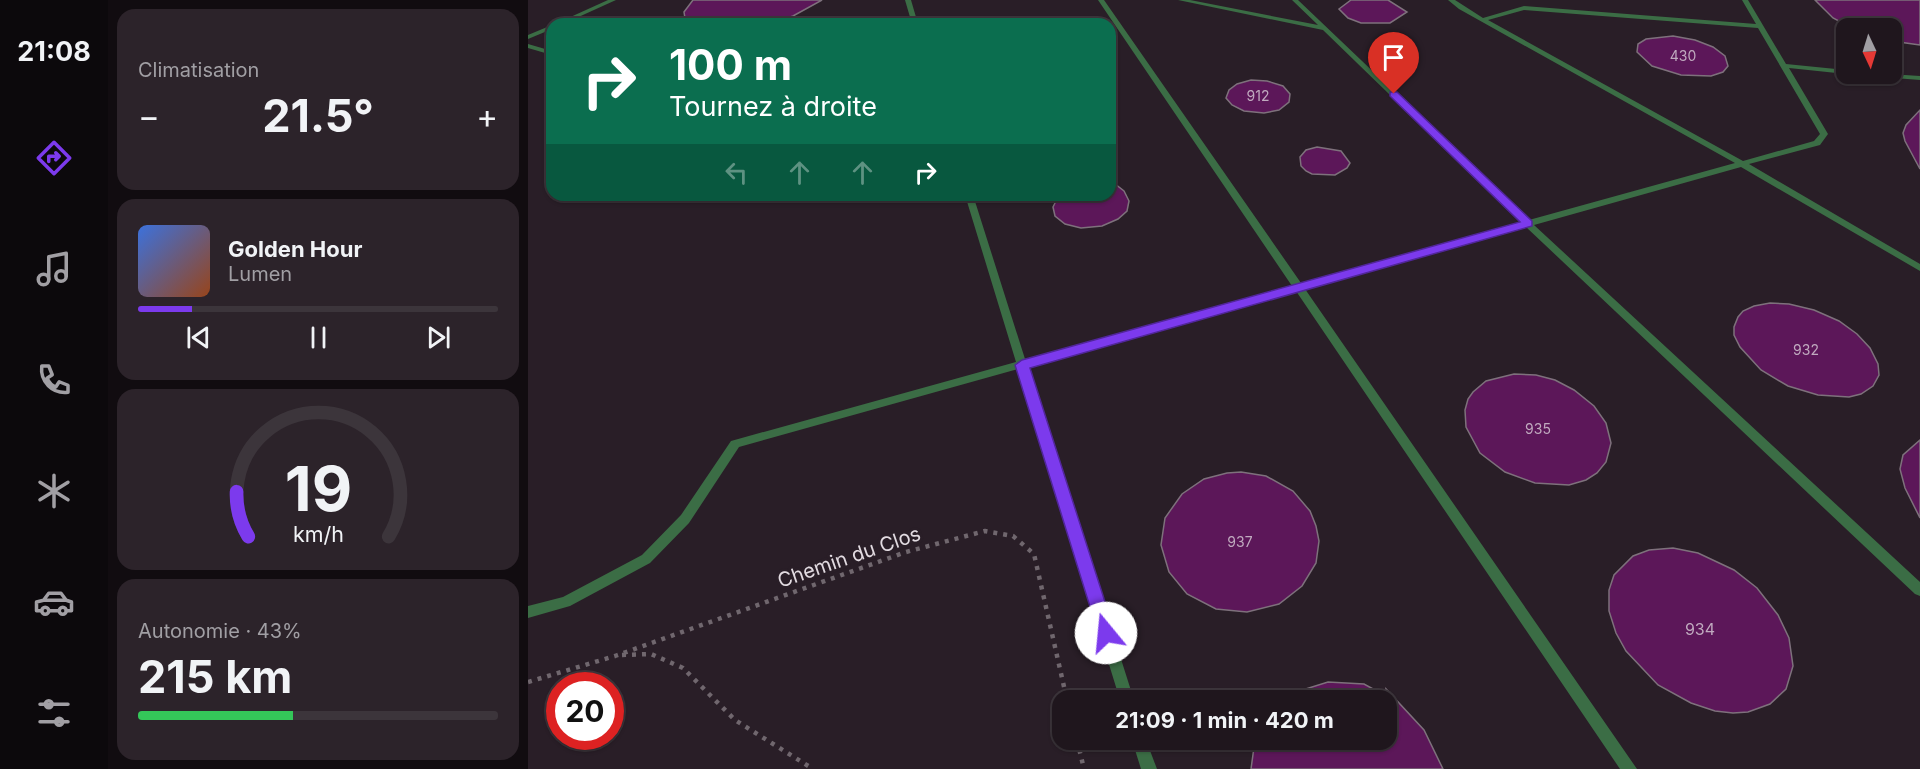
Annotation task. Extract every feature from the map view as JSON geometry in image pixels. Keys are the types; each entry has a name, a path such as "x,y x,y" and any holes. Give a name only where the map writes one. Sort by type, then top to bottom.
{"lane":[{"path":"572,18 613,0"},
{"path":"908,0 913,18"},
{"path":"1101,0 1113,18"},
{"path":"1181,0 1326,29"},
{"path":"1296,0 1528,224 1920,590"},
{"path":"1451,0 1741,163 1920,268"},
{"path":"528,612 565,602 646,559 685,519 735,444 1817,143 1824,134 1745,0"},
{"path":"1483,20 1524,8 1760,26"},
{"path":"1116,22 1629,769"},
{"path":"528,37 546,30"},
{"path":"528,46 546,51"},
{"path":"1784,66 1836,71"},
{"path":"1902,77 1920,78"},
{"path":"971,201 1124,690"},
{"path":"1142,750 1149,769"}],"path":[{"name":"Chemin du Clos","path":"528,682 615,656 906,552 986,531 1012,536 1034,555 1065,690"},
{"path":"615,656 651,654 683,668 735,720 813,769"},
{"path":"1079,750 1084,769"}],"building":[{"path":"693,0 822,0 787,18 685,18 684,12"},
{"path":"1351,0 1388,0 1407,12 1390,23 1361,23 1348,18 1339,9"},
{"path":"1815,0 1920,0 1920,45 1902,42 1902,18 1833,18"},
{"path":"1673,36 1695,40 1713,47 1725,56 1728,66 1723,72 1711,76 1681,75 1652,66 1637,52 1638,44 1646,39"},
{"path":"1251,80 1267,81 1283,86 1290,94 1289,102 1279,110 1264,113 1244,111 1232,105 1226,98 1229,90 1237,84"},
{"path":"1920,110 1920,169 1903,133 1906,125"},
{"path":"1317,147 1341,151 1350,163 1347,168 1335,175 1312,174 1301,166 1300,157 1306,150"},
{"path":"1116,185 1124,191 1129,201 1127,211 1118,219 1102,226 1081,228 1065,224 1055,216 1053,207 1056,201 1116,201"},
{"path":"1770,303 1789,304 1814,310 1839,321 1857,334 1870,348 1878,364 1879,375 1873,386 1861,394 1849,397 1818,395 1788,386 1761,370 1740,347 1734,335 1734,327 1743,311"},
{"path":"1514,374 1536,375 1555,380 1574,390 1594,406 1606,423 1611,443 1606,462 1597,473 1586,480 1569,485 1535,483 1505,472 1480,453 1466,427 1465,410 1468,399 1486,381"},
{"path":"1920,440 1920,518 1905,488 1900,469 1903,455"},
{"path":"1241,472 1266,476 1293,491 1310,511 1319,541 1316,563 1302,586 1279,604 1247,612 1216,609 1187,594 1169,572 1161,545 1165,518 1182,494 1204,479"},
{"path":"1673,548 1698,553 1734,570 1757,588 1778,615 1789,638 1793,666 1786,689 1770,704 1748,712 1733,713 1715,711 1691,703 1658,685 1626,651 1616,633 1609,611 1609,590 1614,575 1633,556 1649,550"},
{"path":"1328,682 1364,684 1375,690 1302,690"},
{"path":"1397,701 1424,730 1443,769 1251,769 1254,750 1397,750"}],"route":[{"path":"1106,633 1022,365 1528,224 1394,94"}]}
